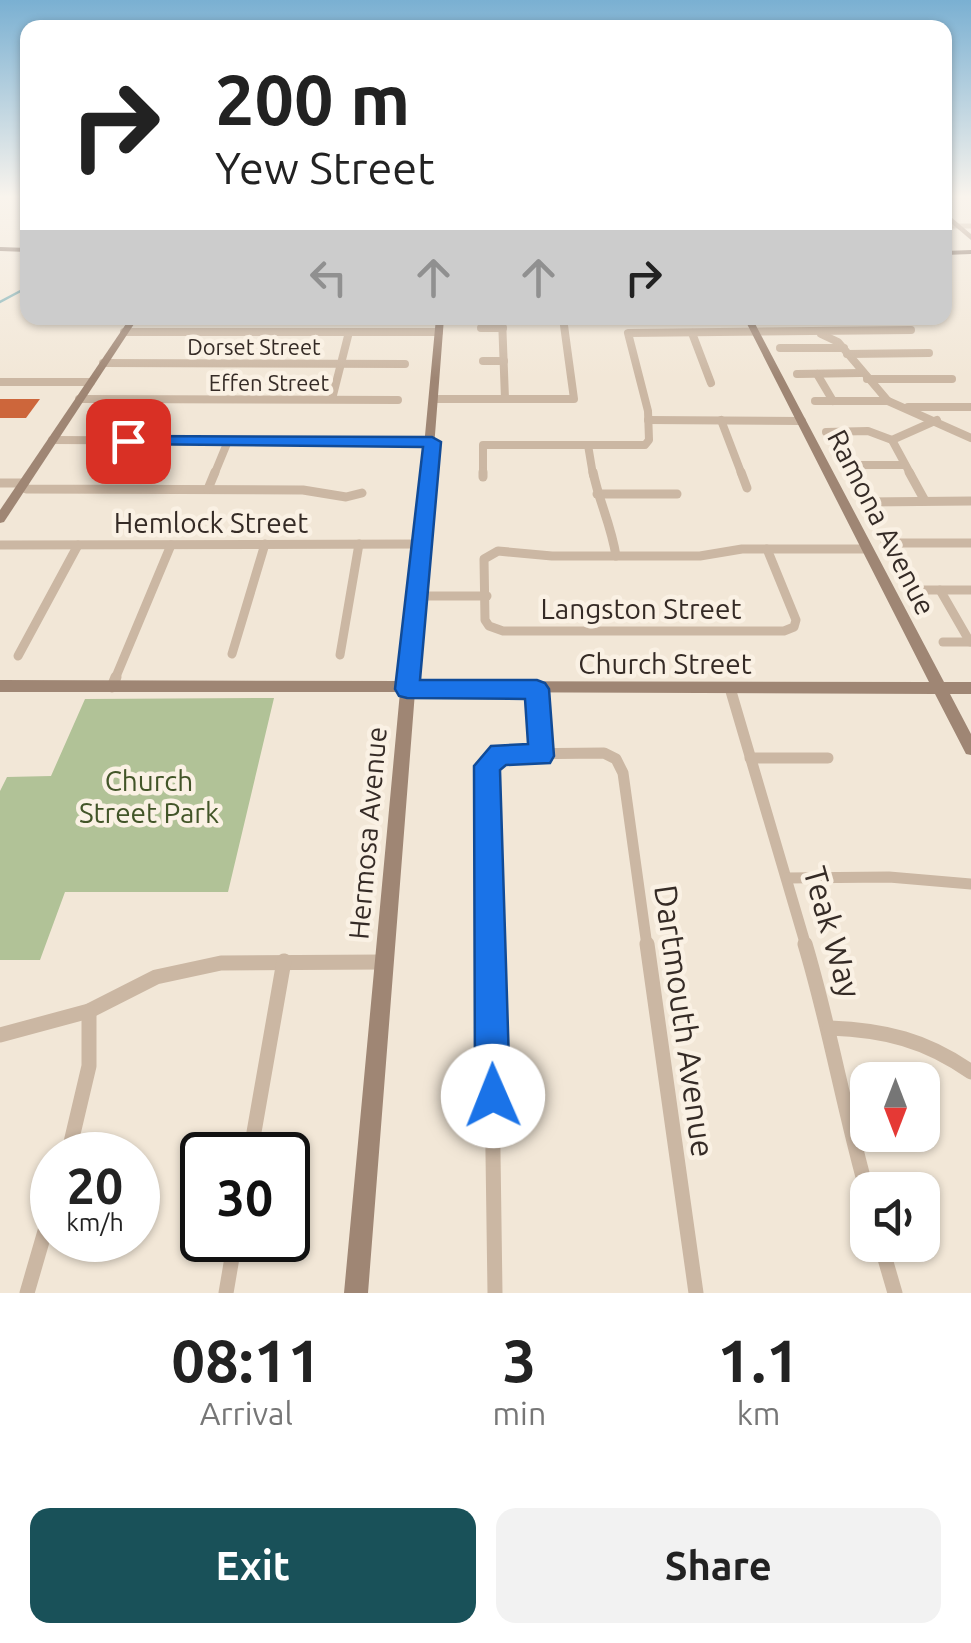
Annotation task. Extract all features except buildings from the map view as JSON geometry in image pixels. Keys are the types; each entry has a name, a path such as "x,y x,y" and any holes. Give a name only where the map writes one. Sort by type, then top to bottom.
{"street":[{"path":"0,519 129,325"},
{"name":"Hermosa Avenue","path":"356,1293 415,596 432,442 439,325"},
{"path":"503,325 505,399"},
{"path":"434,399 574,399 564,325"},
{"name":"Ramona Avenue","path":"752,325 971,749"},
{"path":"482,328 503,328"},
{"path":"483,477 483,445 645,445 649,440 648,420 628,333 822,334 911,330"},
{"path":"124,332 438,332"},
{"path":"332,400 349,332"},
{"path":"692,333 711,383"},
{"path":"822,334 846,351 888,401 971,438"},
{"path":"780,348 929,353"},
{"path":"483,361 504,361"},
{"name":"Dorset Street","path":"104,363 405,364"},
{"path":"797,374 952,380"},
{"path":"817,374 833,401"},
{"path":"0,382 91,382"},
{"name":"Effen Street","path":"80,399 398,400"},
{"path":"815,401 888,401"},
{"path":"897,407 971,407"},
{"path":"954,407 971,416"},
{"path":"648,420 802,420"},
{"path":"721,420 747,488"},
{"path":"892,440 937,420"},
{"path":"826,432 878,432 892,440 925,501"},
{"path":"52,440 432,442"},
{"path":"208,489 228,441"},
{"path":"588,445 597,494 610,520 616,556"},
{"path":"846,465 904,464"},
{"path":"0,483 23,483"},
{"path":"23,483 26,488 302,490 346,497 362,493"},
{"path":"597,494 678,494"},
{"path":"867,502 971,502"},
{"path":"886,543 971,543"},
{"path":"18,656 78,544"},
{"path":"232,654 265,544"},
{"path":"340,655 359,544"},
{"name":"Hemlock Street","path":"0,545 422,544"},
{"path":"112,687 171,545"},
{"path":"415,596 486,596 484,559 498,551 552,556 700,556 766,549 868,549"},
{"name":"Langston Street","path":"486,596 485,620 489,626 503,631 784,631 794,627 796,620 766,549"},
{"path":"922,590 971,590"},
{"path":"940,590 971,642"},
{"path":"942,642 971,642"},
{"name":"Church Street","path":"0,686 971,688"},
{"name":"Teak Way","path":"730,688 830,1028 841,1101 861,1172"},
{"path":"495,1293 487,766 500,754 541,756 537,689"},
{"name":"Dartmouth Avenue","path":"541,756 604,753 616,759 623,773 696,1293"},
{"path":"750,758 828,758"},
{"path":"787,878 890,878 971,884"},
{"path":"254,1132 284,961"},
{"path":"0,1034 89,1010 156,977 221,963 383,962"},
{"path":"73,1132 89,1066 89,1010"},
{"path":"830,1028 882,1029 926,1041 971,1072"},
{"path":"27,1293 36,1262"},
{"path":"226,1293 231,1262"},
{"path":"886,1262 895,1293"}],"green space":[{"name":"Church Street Park","path":"274,698 228,892 65,892 40,960 0,960 0,791 7,777 51,776 85,699"}],"waterway":[{"path":"0,302 20,291"}],"route":[{"path":"128,441 432,442 407,689 537,689 541,756 500,754 487,766 493,1096"}]}
